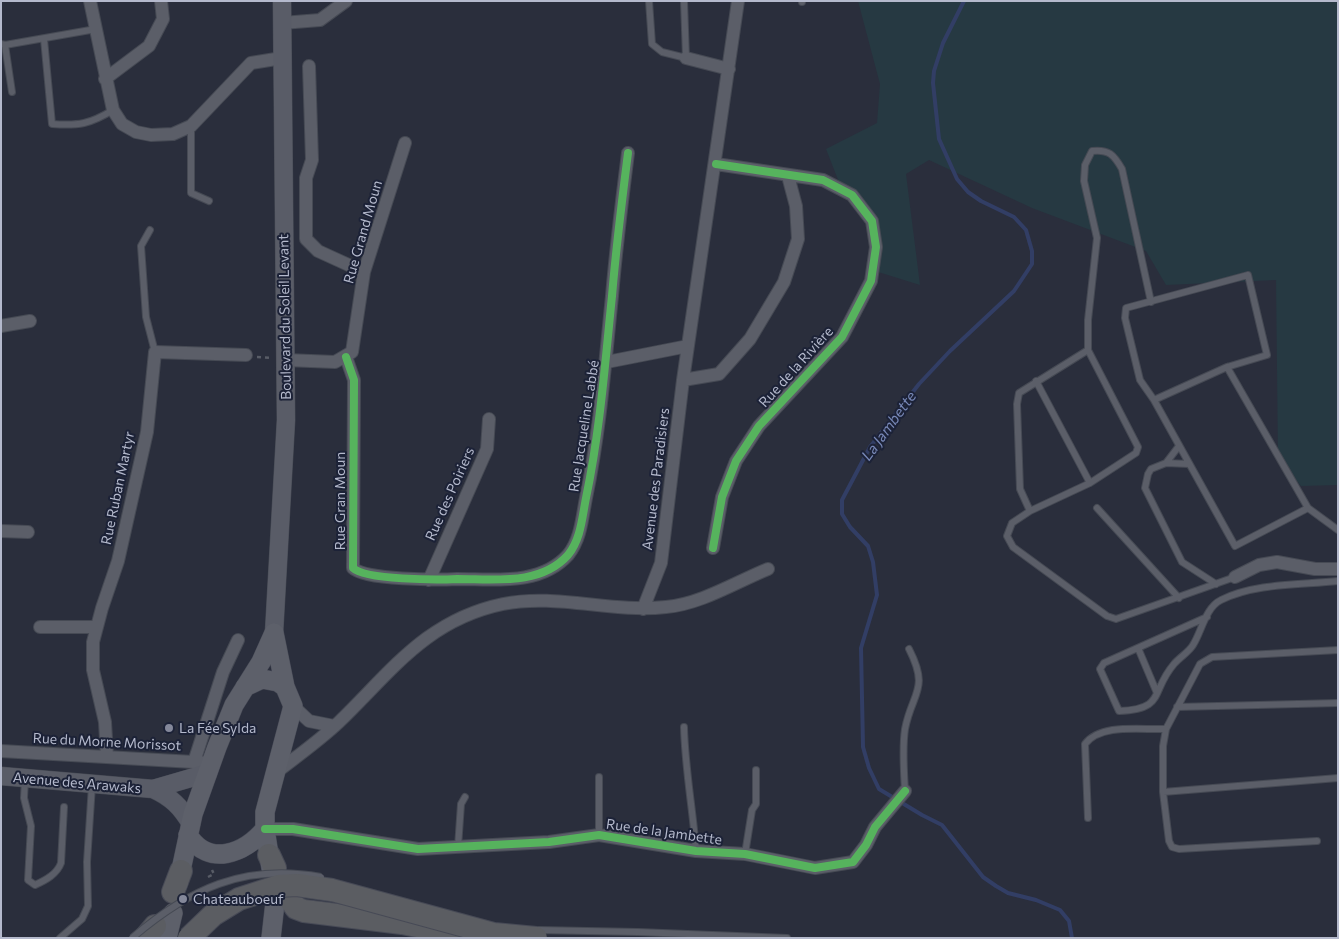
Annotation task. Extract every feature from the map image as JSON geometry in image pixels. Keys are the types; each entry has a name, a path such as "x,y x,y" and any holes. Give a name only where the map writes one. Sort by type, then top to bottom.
{"highway":[{"path":"189,938 213,914 239,899 279,886 297,885 332,890 494,934 534,934"},
{"path":"281,894 296,908 304,912 402,923 477,938"}],"main road":[{"name":"Boulevard du Soleil Levant","path":"282,1 286,420 274,633 285,687 293,706"},
{"name":"Boulevard du Soleil Levant","path":"156,934 176,891 204,766 234,705 261,662 274,633"},
{"path":"245,687 257,680 271,679 285,687"},
{"path":"272,864 265,829 267,798 289,726 293,706"},
{"name":"Avenue des Arawaks","path":"153,789 204,766"},
{"name":"Avenue des Arawaks","path":"1,776 153,789 169,797 183,810 189,829"},
{"path":"189,829 198,847 219,854 232,853 248,847 265,829"},
{"path":"271,938 281,894"}],"street":[{"path":"90,1 113,110 122,124 136,132 151,135 173,134 191,126 251,63 282,58"},
{"path":"105,79 149,46 164,19 161,1"},
{"path":"282,23 320,20 346,1"},
{"name":"Avenue des Paradisiers","path":"643,609 661,563 683,380 716,164 738,1"},
{"path":"686,58 729,69"},
{"path":"309,66 312,160 306,178 306,239 318,251 364,272"},
{"name":"Rue Grand Moun","path":"346,358 352,352 355,341 364,272 405,143"},
{"name":"Rue Jacqueline Labbé","path":"429,580 524,579 549,570 567,556 577,542 596,453 628,153"},
{"name":"Rue de la Rivière","path":"714,548 722,497 736,461 758,426 842,337 871,281 876,247 872,221 852,195 823,180 716,164"},
{"path":"683,380 719,374 750,339 784,282 798,239 796,206 788,176"},
{"path":"1,326 30,321"},
{"name":"Rue Jacqueline Labbé","path":"607,362 688,346"},
{"path":"155,352 246,355"},
{"name":"Rue Ruban Martyr","path":"107,756 105,722 94,682 92,664 96,627 118,561 147,432 155,352"},
{"path":"286,360 334,362 346,358"},
{"name":"Rue Gran Moun","path":"346,358 354,380 354,568 363,574 429,580"},
{"name":"Rue des Poiriers","path":"429,580 487,448 489,419"},
{"path":"1,531 28,532"},
{"path":"1235,577 1260,565 1277,562 1315,569 1338,569"},
{"path":"274,774 334,726 410,650 425,638 463,618 502,604 527,602 643,609 668,607 694,600 768,569"},
{"path":"40,627 96,627"},
{"path":"204,766 223,672 238,640"},
{"path":"293,706 309,721 334,726"},
{"name":"Rue du Morne Morissot","path":"1,751 107,756 204,766"},
{"name":"Rue de la Jambette","path":"265,829 293,829 418,849 541,843 599,835 696,851 745,854 815,868 853,862 866,845 875,827 905,791"}],"lane":[{"path":"649,1 652,44 662,52 686,58 684,1"},
{"path":"12,92 3,45 96,29"},
{"path":"44,39 52,124 75,126 93,122 113,110"},
{"path":"191,126 191,193 209,201"},
{"path":"1151,302 1122,169 1114,155 1102,150 1092,152 1085,165 1084,181 1097,238 1088,320 1088,350 1138,448 1136,453 1090,483 1030,512 1012,523 1007,536 1013,547 1107,616 1116,619 1124,618 1235,577"},
{"path":"150,230 141,246 146,317 155,352"},
{"path":"1154,400 1227,367 1267,355 1248,276 1126,308 1125,318 1140,380 1154,400 1235,546 1308,508"},
{"path":"1030,512 1020,489 1017,404 1019,393 1088,350"},
{"path":"1227,367 1308,508 1338,530"},
{"path":"1036,381 1090,483"},
{"path":"1166,463 1179,446"},
{"path":"1189,464 1166,463 1151,469 1145,481 1145,488 1182,562 1216,584"},
{"path":"1097,508 1179,598"},
{"path":"1207,617 1104,663 1100,668 1114,704 1119,711 1144,709 1151,705 1173,664 1193,646 1207,617 1220,601 1254,589 1338,581"},
{"path":"1138,648 1157,693"},
{"path":"905,791 905,729 920,682 918,666 908,649"},
{"path":"1317,841 1179,849 1172,847 1169,841 1163,792 1163,746 1166,729 1200,664 1212,657 1338,650"},
{"path":"1177,707 1338,703"},
{"path":"684,727 685,760 693,809 696,851"},
{"path":"1088,818 1086,744 1091,737 1108,731 1166,729"},
{"path":"745,854 752,810 756,804 756,770"},
{"path":"599,777 599,835"},
{"path":"25,778 24,798 30,826 28,880 30,883 35,885 58,871 61,863 64,807"},
{"path":"1163,792 1338,778"},
{"path":"60,938 82,919 88,906 87,862 92,783"},
{"path":"458,847 461,804 465,797"},
{"path":"132,938 176,903 219,884 269,874 311,876 331,880"},
{"path":"534,934 638,932 788,938"}],"path":[{"path":"246,355 286,360"},
{"path":"208,864 214,874 207,878 210,882"}],"shaded area":[{"path":"858,1 1338,1 1338,485 1301,486 1278,458 1276,280 1166,285 1146,251 1032,208 929,160 906,174 920,285 875,271 878,217 842,190 826,149 877,123 880,84"}],"waterway":[{"name":"La Jambette","path":"964,1 943,43 934,71 933,83 939,139 957,179 968,192 981,201 1014,217 1026,230 1032,251 1032,264 1014,291 950,351 919,384 870,447 842,500 842,514 850,527 868,546 873,562 877,595 861,648 863,747 869,768 879,789 942,825 983,877 996,886 1008,893 1036,900 1060,910 1069,921 1072,938"}],"cycle path":[{"path":"346,357 354,380 353,568 360,572 386,577 501,580 530,576 544,572 557,565 568,555 576,542 591,473 602,397 617,242 628,153"},
{"path":"713,548 722,497 736,461 759,426 842,337 871,281 876,247 872,221 852,195 823,180 716,164"},
{"path":"265,829 293,829 418,849 549,842 599,835 696,851 745,854 815,868 853,862 866,845 875,827 905,791"}],"place":[{"name":"La Fée Sylda","path":"169,728"},
{"name":"Chateauboeuf","path":"183,899"}]}
